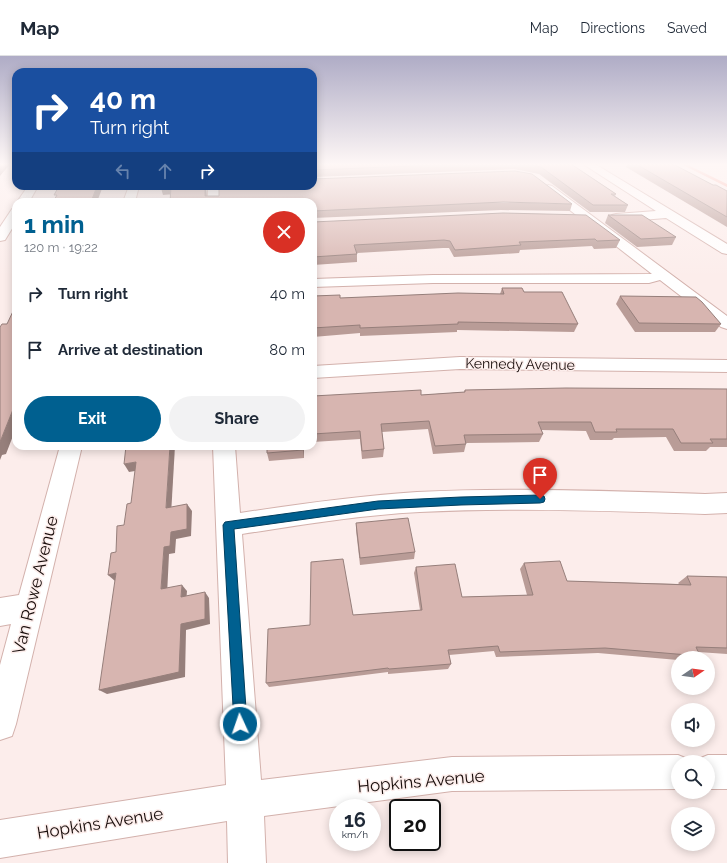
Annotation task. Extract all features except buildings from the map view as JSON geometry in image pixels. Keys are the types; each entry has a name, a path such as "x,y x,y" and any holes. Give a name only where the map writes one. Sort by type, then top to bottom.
{"street":[{"path":"568,202 727,324"},
{"path":"648,202 727,250"},
{"path":"567,216 624,218 668,214"},
{"path":"0,237 12,218"},
{"path":"317,283 434,279 649,279 664,275"},
{"name":"Kennedy Avenue","path":"317,372 460,363 727,366"},
{"name":"Van Rowe Avenue","path":"0,724 69,450"},
{"path":"224,450 245,800 247,863"},
{"path":"228,525 378,505 461,501 540,499 705,504 727,503"},
{"path":"0,612 30,607"},
{"name":"Hopkins Avenue","path":"0,839 245,800 452,774 671,772"},
{"path":"715,772 727,772"}],"route":[{"path":"240,724 228,525 378,505 540,499"}]}
